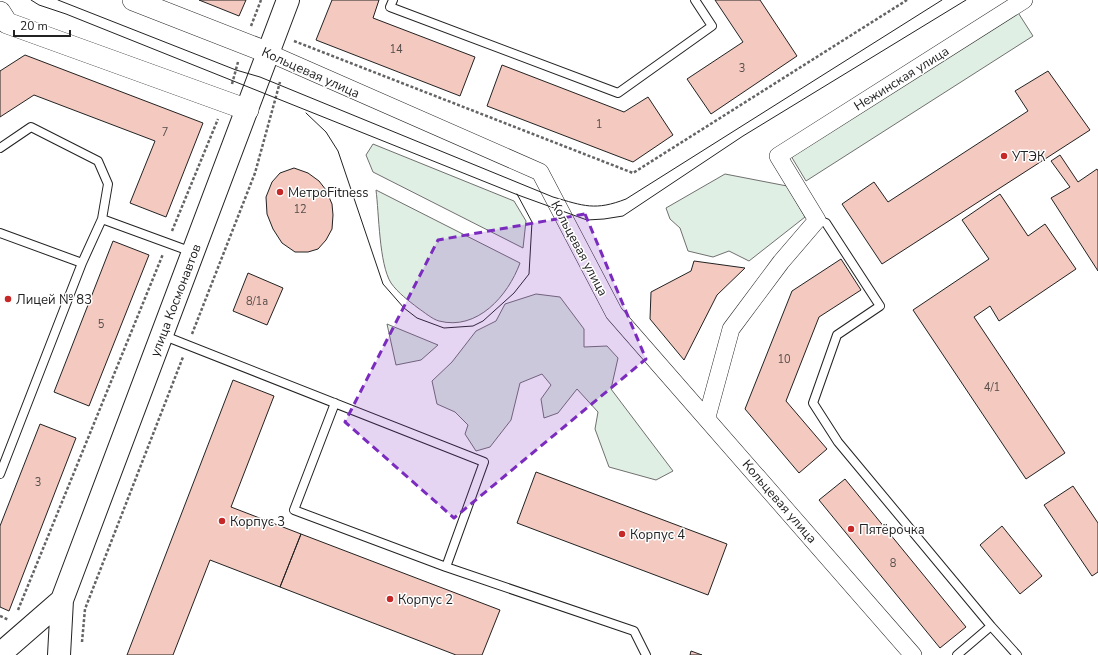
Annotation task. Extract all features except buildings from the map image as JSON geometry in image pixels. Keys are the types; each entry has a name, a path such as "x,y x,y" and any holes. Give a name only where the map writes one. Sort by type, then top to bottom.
{"main road":[{"name":"улица Космонавтов","path":"59,655 62,600 248,110 277,57 288,0"},
{"name":"улица Космонавтов","path":"0,654 62,600"}],"street":[{"name":"Кольцевая улица","path":"133,0 244,43 540,172 614,313 707,417 913,655"},
{"name":"Нежинская улица","path":"817,220 778,156 1024,0"},
{"path":"2,21 248,110"},
{"path":"707,417 731,329 781,262 817,220"}],"lane":[{"path":"393,0 390,8 618,93 712,26 695,0"},
{"path":"0,148 31,127 98,161 108,184 102,219 82,263 0,474"},
{"path":"102,219 193,252"},
{"path":"817,220 826,223 880,306 837,335 813,403 838,442 1017,655"},
{"path":"0,233 82,263"},
{"path":"162,334 484,462 446,567"},
{"path":"335,403 294,510 446,567 634,632 646,655"},
{"path":"957,655 992,626"}],"path":[{"path":"16,614 233,81 244,43 261,0"},
{"path":"81,647 85,609 255,173 277,98 277,57"},
{"path":"0,616 13,622"}],"highlighted area":[{"path":"585,214 646,359 454,518 345,422 438,240"}],"green space":[{"path":"1017,11 1033,36 806,181 791,156"},
{"path":"373,144 514,201 526,221 523,248 373,172 366,155"},
{"path":"725,174 787,186 805,217 749,261 729,251 713,257 688,251 680,228 670,219 666,208"},
{"path":"376,190 520,263 508,287 489,308 478,316 466,321 453,323 439,321 418,308 397,290 391,283 387,274 380,238"},
{"path":"536,294 560,297 584,329 584,347 607,346 618,358 611,389 673,471 656,480 609,467 595,429 598,412 577,389 558,413 544,418 541,399 551,385 542,374 520,383 511,420 490,447 476,451 465,434 468,425 455,412 437,404 432,381 452,362 476,331 496,321 505,304"},
{"path":"387,324 438,345 421,360 396,365"}],"tram line":[{"path":"31,0 39,5 66,14 518,195 587,220 623,216 743,136 966,0"},
{"path":"58,0 236,70 260,77 553,197 590,206 606,205 626,199 942,0"},
{"path":"306,113 326,132 338,151 383,284 404,308 417,318 444,328 473,326 483,321 514,293 529,274 532,222 517,194"}],"place":[{"name":"УТЭК","path":"1004,156"},
{"name":"МетроFitness","path":"280,192"},
{"name":"Лицей № 83","path":"8,299"},
{"name":"Корпус 3","path":"222,521"},
{"name":"Пятёрочка","path":"851,529"},
{"name":"Корпус 4","path":"622,534"},
{"name":"Корпус 2","path":"390,599"}]}
